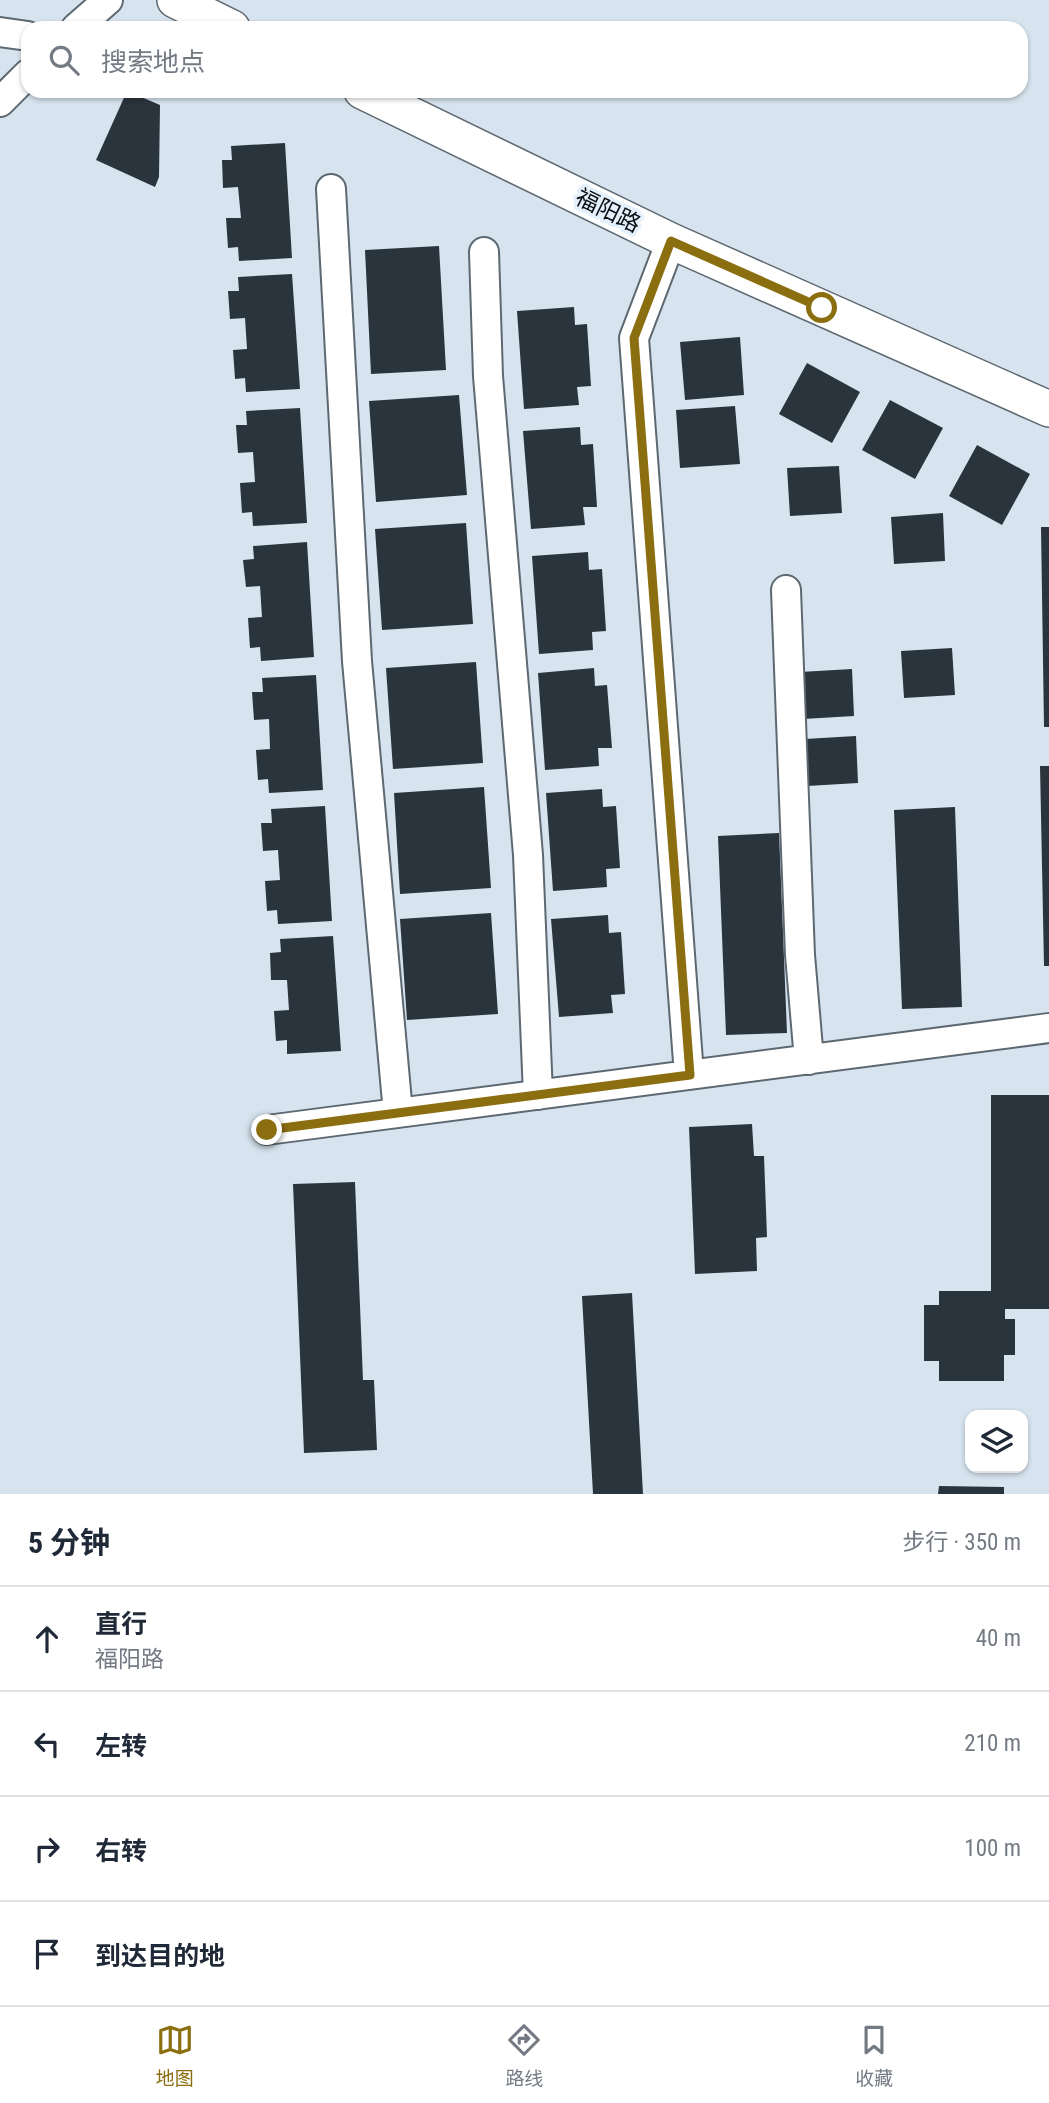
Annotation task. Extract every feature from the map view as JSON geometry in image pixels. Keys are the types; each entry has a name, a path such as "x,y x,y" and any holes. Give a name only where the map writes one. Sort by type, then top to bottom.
{"street":[{"path":"84,21 108,0"},
{"path":"174,0 218,21"},
{"path":"0,32 21,35"},
{"path":"0,102 21,81"},
{"name":"福阳路","path":"376,98 671,241 1049,409"},
{"path":"331,189 357,661 398,1113"},
{"path":"671,241 634,338 690,1075"},
{"path":"484,252 488,376 528,855 538,1095"},
{"path":"786,590 800,955 809,1060"},
{"path":"267,1130 1049,1028"}],"building":[{"path":"124,98 144,98 160,105 159,177 155,187 96,160"},
{"path":"285,143 292,258 239,261 238,247 228,248 226,218 241,218 238,187 223,188 222,160 232,160 231,146"},
{"path":"439,246 446,370 371,374 365,250"},
{"path":"292,274 300,389 246,392 245,378 235,379 233,350 247,349 245,318 230,319 228,291 239,291 238,277"},
{"path":"574,307 575,325 587,324 591,386 577,387 579,405 524,409 517,311"},
{"path":"740,337 744,395 685,400 680,342"},
{"path":"807,363 860,392 832,443 779,414"},
{"path":"459,395 467,495 376,502 369,401"},
{"path":"890,400 943,428 915,479 862,450"},
{"path":"735,406 740,464 680,468 676,410"},
{"path":"300,408 307,523 253,526 252,512 242,513 240,483 255,482 253,452 238,453 236,425 247,425 246,411"},
{"path":"580,427 581,445 593,444 597,507 583,507 585,525 531,529 523,431"},
{"path":"977,445 1030,474 1002,525 949,496"},
{"path":"839,466 842,513 790,516 787,468"},
{"path":"943,513 945,561 894,564 891,517"},
{"path":"466,523 473,624 382,630 375,529"},
{"path":"1041,527 1049,527 1049,727 1044,727"},
{"path":"307,542 314,657 261,661 260,647 250,648 248,618 262,617 260,586 246,587 243,560 254,559 253,546"},
{"path":"588,552 589,570 602,569 606,631 592,632 593,650 539,654 532,556"},
{"path":"952,648 955,695 904,698 901,651"},
{"path":"476,662 483,763 393,769 386,668"},
{"path":"594,668 595,686 607,685 612,748 598,748 599,766 545,770 538,673"},
{"path":"852,669 854,716 803,719 800,672"},
{"path":"316,675 323,790 269,793 268,779 258,780 256,750 270,749 269,719 254,720 252,692 263,692 262,678"},
{"path":"856,736 858,783 807,786 805,739"},
{"path":"1040,766 1049,766 1049,966 1044,966"},
{"path":"484,787 491,888 400,894 394,793"},
{"path":"602,789 603,807 616,806 620,868 606,869 607,887 553,891 546,793"},
{"path":"325,806 332,921 278,924 277,910 267,911 265,881 280,880 278,850 263,851 261,823 272,823 271,809"},
{"path":"955,807 962,1007 902,1009 894,810"},
{"path":"779,833 787,1033 726,1035 718,836"},
{"path":"491,913 498,1014 407,1020 400,919"},
{"path":"608,915 609,933 621,932 625,994 611,995 613,1013 559,1017 551,919"},
{"path":"333,936 341,1051 287,1054 287,1040 276,1041 274,1011 289,1010 287,980 271,980 270,953 281,952 280,939"},
{"path":"991,1095 1049,1095 1049,1309 1005,1309 1005,1319 1015,1319 1015,1355 1004,1355 1004,1381 939,1381 939,1361 924,1361 924,1305 939,1305 939,1291 991,1291"},
{"path":"752,1124 754,1156 764,1156 767,1237 756,1238 757,1271 695,1274 689,1127"},
{"path":"355,1182 363,1380 374,1380 377,1450 304,1453 293,1184"},
{"path":"632,1293 643,1494 593,1494 582,1296"},
{"path":"939,1486 1004,1487 1004,1494 938,1494"}],"route":[{"path":"267,1130 690,1075 634,338 671,241 822,308"}]}
